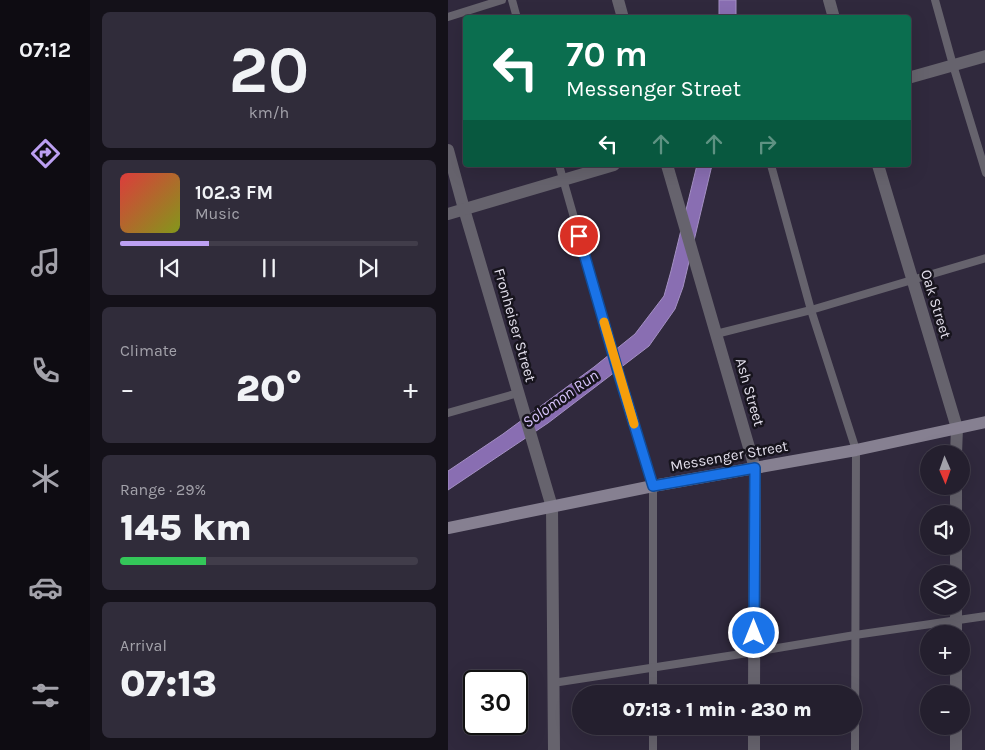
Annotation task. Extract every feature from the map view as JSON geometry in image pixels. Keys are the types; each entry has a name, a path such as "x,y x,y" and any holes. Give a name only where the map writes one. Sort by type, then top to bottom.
{"street":[{"path":"618,0 623,15"},
{"path":"829,0 833,15"},
{"path":"911,77 986,56"},
{"name":"Fronheiser Street","path":"448,150 552,508 554,750"},
{"path":"448,214 607,167"},
{"name":"Ash Street","path":"668,167 755,468 754,685"},
{"name":"Oak Street","path":"879,167 957,428 956,445"},
{"name":"Messenger Street","path":"448,528 653,486 856,450 986,422"},
{"path":"956,615 956,625"},
{"path":"754,735 754,750"},
{"path":"956,735 956,750"}],"lane":[{"path":"448,17 502,0"},
{"path":"512,0 516,15"},
{"path":"935,0 986,173"},
{"path":"560,167 653,486 653,685"},
{"path":"772,167 811,310 856,450 855,750"},
{"path":"716,334 811,310 986,258"},
{"path":"448,413 518,393"},
{"path":"554,683 986,616"},
{"path":"653,735 654,750"}],"water":[{"path":"719,0 736,0 736,15 719,15"},
{"name":"Solomon Run","path":"697,167 712,167 683,287 675,309 649,346 548,423 448,490 448,471 503,434 594,367 635,334 664,296"}],"slow traffic":[{"path":"604,322 634,424"}],"route":[{"path":"579,236 653,486 755,468 754,633"}]}
